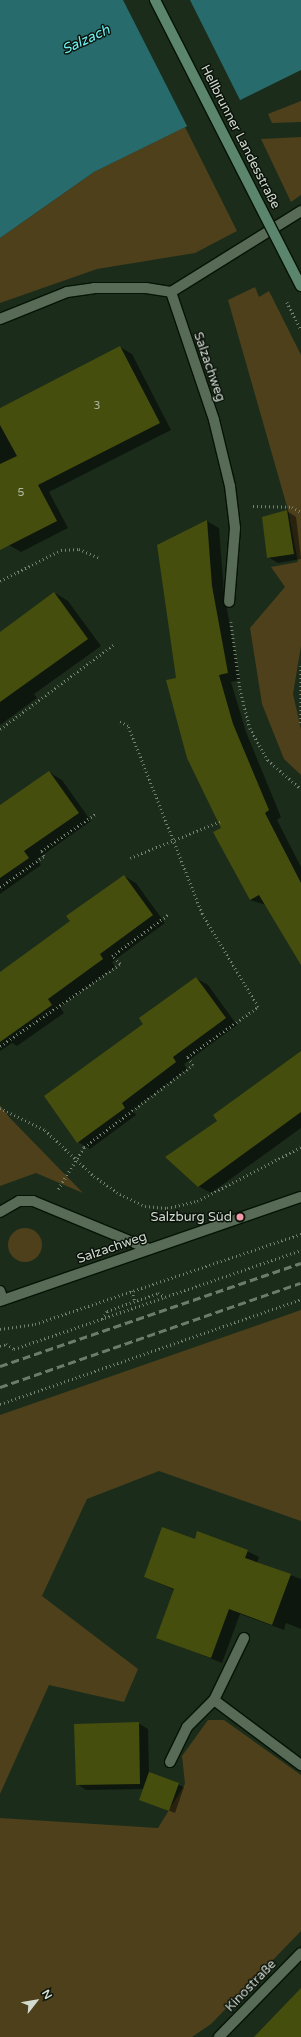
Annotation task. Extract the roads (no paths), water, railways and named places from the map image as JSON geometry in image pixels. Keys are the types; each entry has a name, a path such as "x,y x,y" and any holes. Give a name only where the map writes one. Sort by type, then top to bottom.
{"main road":[{"name":"Hellbrunner Landesstraße","path":"155,0 301,286"}],"street":[{"path":"0,319 67,292 94,288 146,288 171,292 301,211"},
{"name":"Salzachweg","path":"171,292 215,426 232,506 235,528 229,602"},
{"name":"Salzachweg","path":"1,1297 149,1249 301,1197"},
{"path":"0,1212 19,1201 33,1201 54,1209 108,1235 149,1249"},
{"path":"170,1762 187,1727 214,1700 244,1638"},
{"path":"214,1700 301,1765"},
{"name":"Kinostraße","path":"219,2037 301,1953"}],"water":[{"name":"Salzach","path":"0,0 301,0 301,70 94,172 0,238"}],"railway":[{"path":"0,1366 301,1263"},
{"path":"0,1387 301,1283"}],"place":[{"name":"Salzburg Süd","path":"240,1217"}]}
